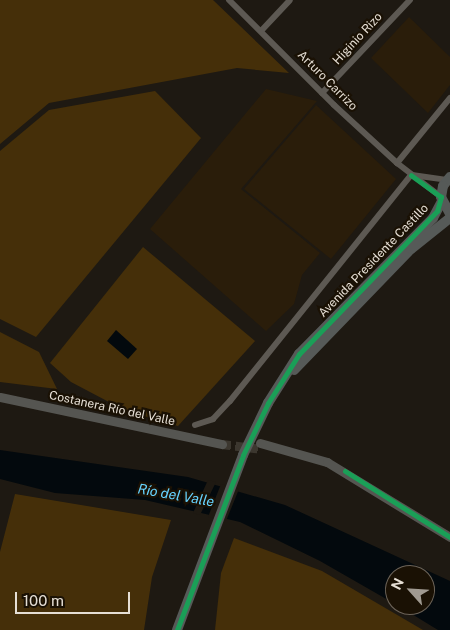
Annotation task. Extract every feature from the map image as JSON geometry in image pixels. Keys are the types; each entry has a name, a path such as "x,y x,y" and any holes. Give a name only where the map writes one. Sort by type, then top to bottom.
{"main road":[{"name":"Avenida Presidente Castillo","path":"177,630 243,455 268,403 299,354 433,218 449,178"},
{"path":"441,199 450,214"},
{"name":"Avenida Presidente Castillo","path":"283,381 411,249 450,218"},
{"name":"Costanera Río del Valle","path":"0,397 145,429 221,441"},
{"path":"261,446 327,462 450,537"}],"street":[{"name":"Arturo Carrizo","path":"229,0 322,93 397,163 441,199"},
{"path":"261,31 290,0"},
{"name":"Higinio Rizo","path":"322,93 410,0"},
{"path":"397,163 450,98"},
{"path":"195,425 213,420 411,175 449,178"}],"shaded area":[{"path":"0,0 213,0 289,73 237,68 49,103 0,144"},
{"path":"409,17 450,57 450,85 428,113 371,58"},
{"path":"266,89 317,101 241,189 320,253 302,275 294,304 266,331 150,229"},
{"path":"155,91 201,138 36,337 0,319 0,151 49,110"},
{"path":"316,105 396,179 331,259 244,189"},
{"path":"143,247 255,341 178,426 126,411 71,382 50,363"},
{"path":"0,332 39,352 57,389 0,382"},
{"path":"15,494 171,520 152,577 144,630 0,630 0,552"},
{"path":"234,538 322,571 385,608 385,615 397,615 423,630 215,630 221,573"}],"water":[{"path":"116,330 137,349 128,359 107,341"},
{"name":"Río del Valle","path":"0,450 188,477 285,505 415,565 385,565 385,598 320,561 240,522 145,500 55,493 0,479"},
{"path":"435,574 450,581 450,630 438,630 413,615 435,615"}],"pier":[{"path":"208,480 216,482 200,515 193,513"},
{"path":"221,484 239,489 226,521 208,517"}],"tunnel":[{"path":"222,444 260,449"}],"cycle path":[{"path":"177,630 243,455 268,403 299,354 437,211 441,197 411,175"},
{"path":"345,471 450,537"}]}
